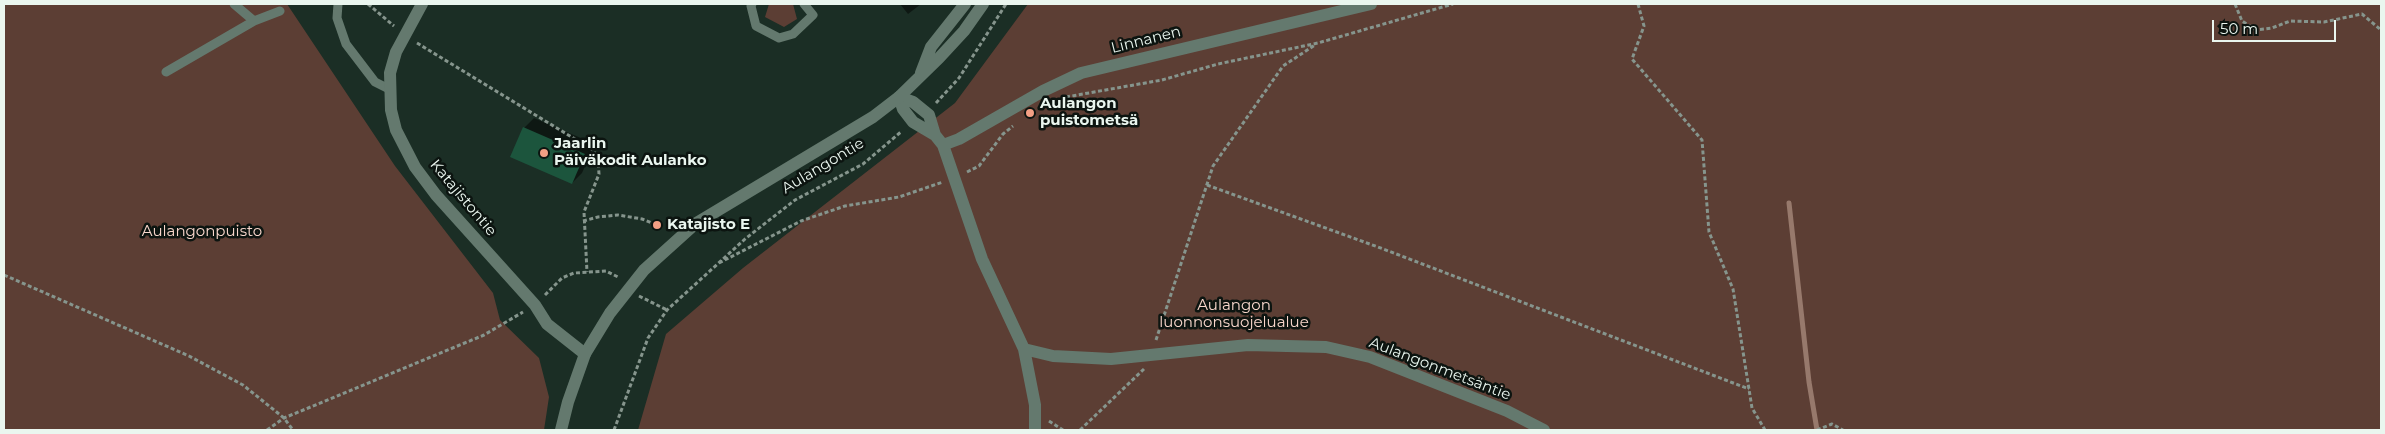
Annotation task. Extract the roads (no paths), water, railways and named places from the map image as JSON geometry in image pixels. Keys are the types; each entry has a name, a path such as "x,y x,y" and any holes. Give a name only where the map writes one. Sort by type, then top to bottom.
{"street":[{"name":"Katajistontie","path":"422,4 396,52 390,73 391,110 396,130 415,166 436,195 535,305 547,324 585,354"},
{"name":"Aulangontie","path":"920,76 931,47 965,4"},
{"name":"Aulangontie","path":"561,430 568,402 585,354 610,313 644,270 694,224 753,187 831,144 873,117 920,76 964,31 984,4"},
{"name":"Linnanen","path":"943,146 959,139 1043,90 1081,73 1371,4"},
{"path":"898,97 903,109 913,122 935,135"},
{"path":"898,97 914,102 927,111 935,135 943,146 982,260 1024,349 1035,405 1035,430"},
{"name":"Aulangonmetsäntie","path":"1024,349 1053,356 1111,359 1248,345 1326,347 1370,357 1507,411 1544,430"}],"lane":[{"path":"234,4 254,21"},
{"path":"338,4 337,18 346,44 375,82 391,90"},
{"path":"752,4 750,6 756,26 779,38 793,34 813,15 804,4"},
{"path":"166,72 254,21 280,11"}],"waterway":[{"path":"1789,203 1809,382 1817,430"}],"place":[{"name":"Aulangon puistometsä","path":"1030,113"},
{"name":"Jaarlin Päiväkodit Aulanko","path":"544,153"},
{"name":"Katajisto E","path":"657,225"}],"park label":[{"name":"Aulangonpuisto","path":"202,232"},
{"name":"Aulangon luonnonsuojelualue","path":"1234,314"}]}
